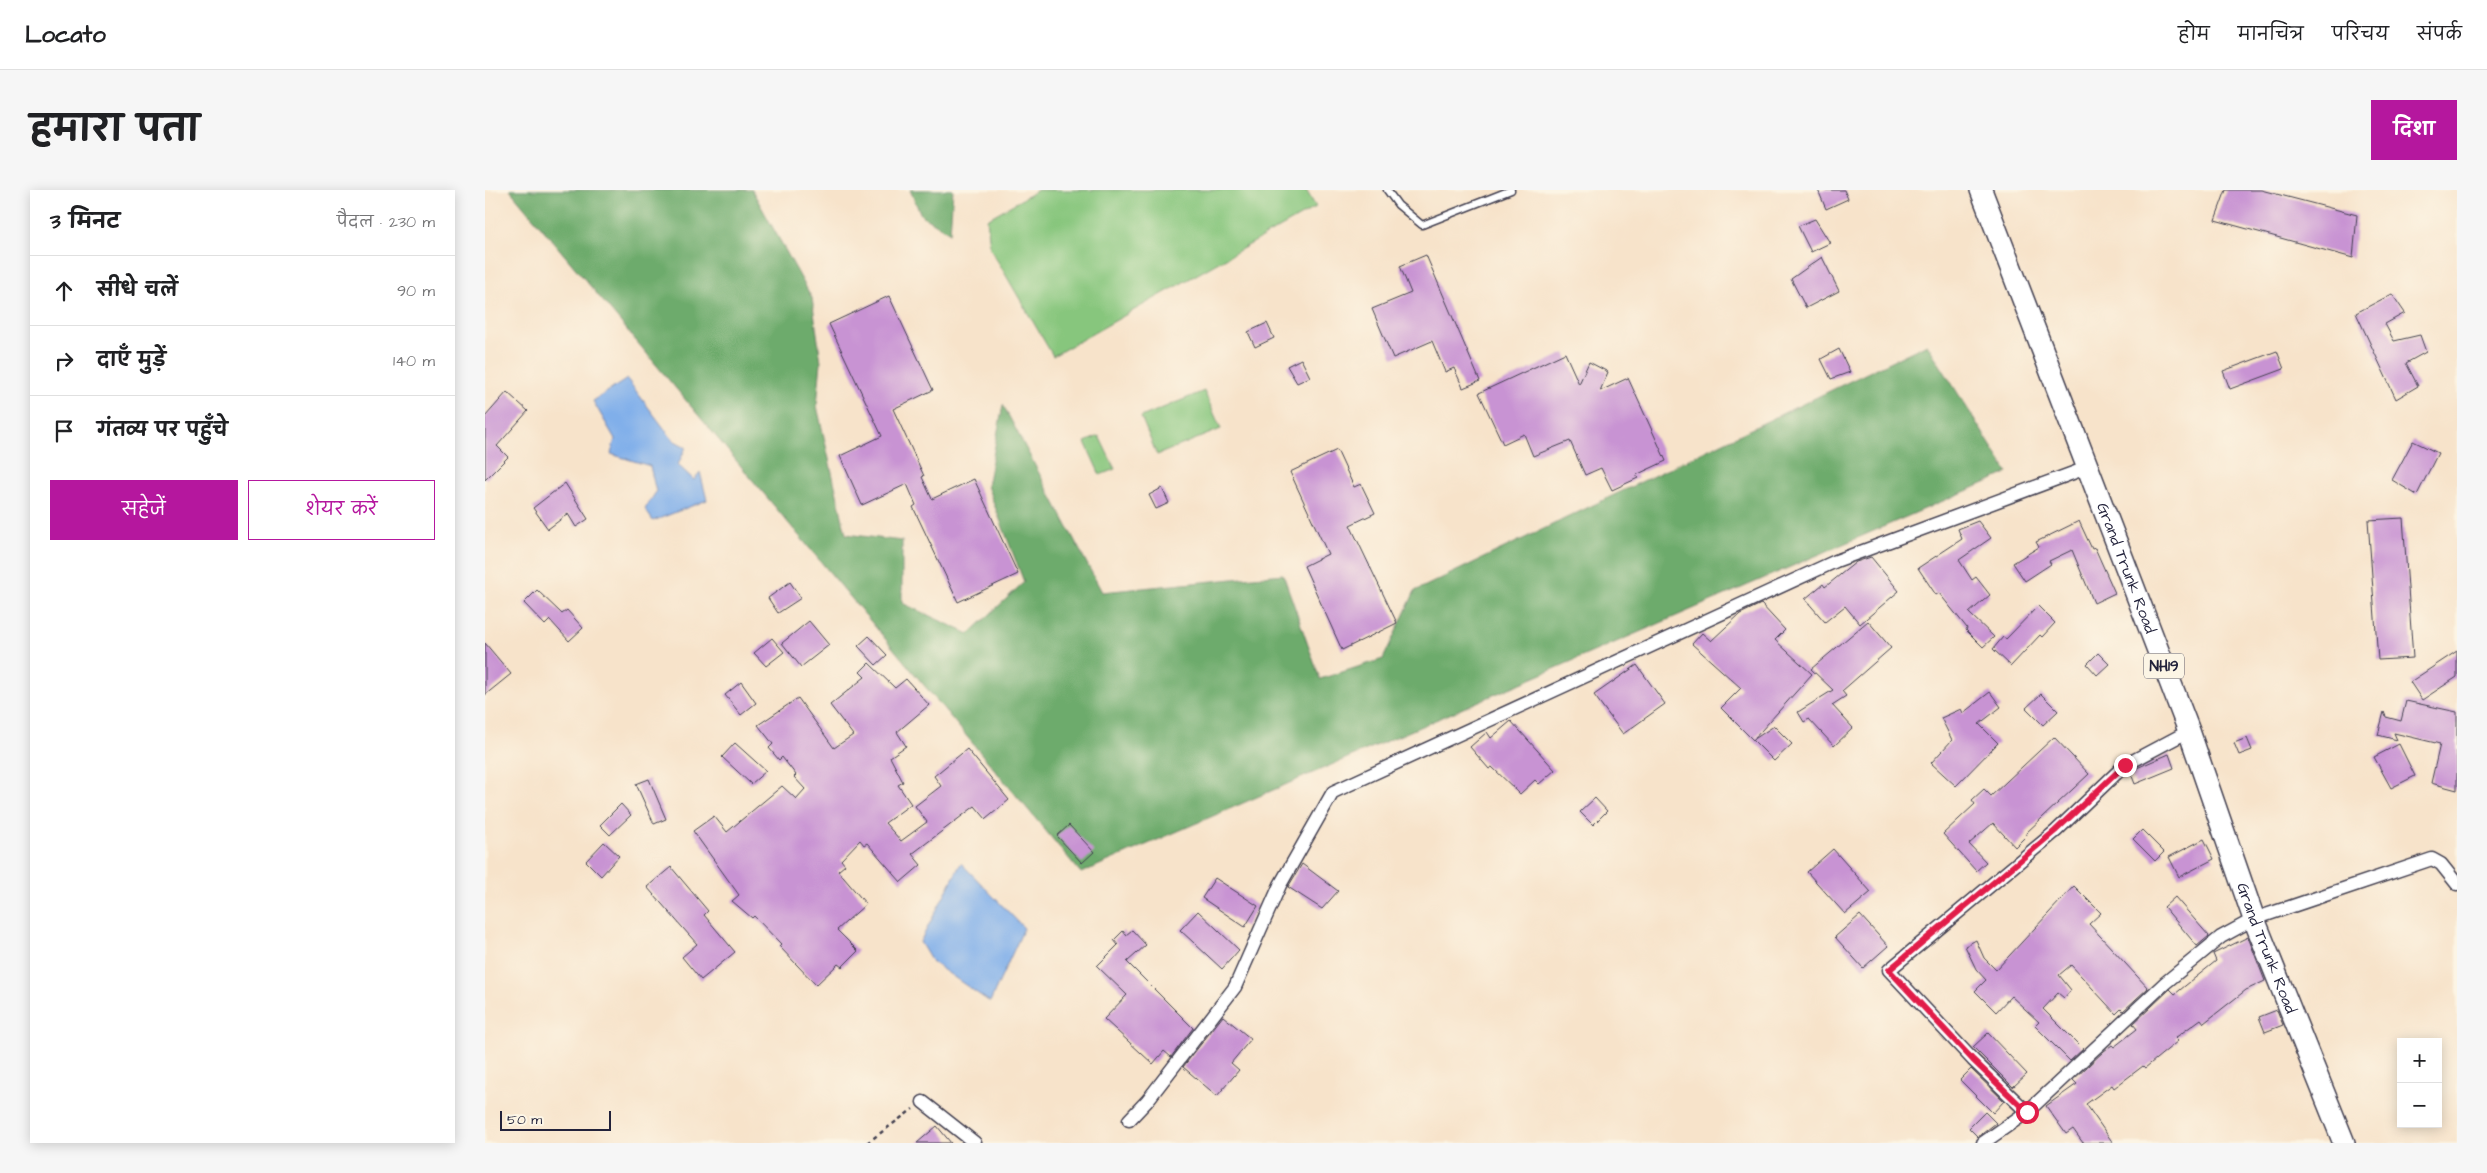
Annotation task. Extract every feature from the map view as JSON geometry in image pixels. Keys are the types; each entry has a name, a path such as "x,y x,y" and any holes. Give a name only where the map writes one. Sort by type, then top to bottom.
{"highway":[{"name":"Grand Trunk Road","path":"1981,190 2189,731 2254,919 2345,1143"}],"street":[{"path":"1129,1120 1147,1101 1235,986 1280,884 1333,792 1836,561 2078,473 2089,467"},
{"path":"2027,1112 1973,1060 1889,970 2055,831 2125,765 2189,731"},
{"path":"1983,1143 2027,1112 2165,983 2221,938 2254,919 2432,858 2441,864 2457,884"},
{"path":"923,1102 975,1143"}],"lane":[{"path":"1387,190 1398,205 1423,225 1511,190"}],"path":[{"path":"867,1143 923,1102"}],"green space":[{"path":"510,190 752,190 812,298 821,362 817,406 846,534 902,541 902,603 969,634 1024,582 987,486 1003,405 1102,592 1283,574 1320,679 1383,659 1415,591 1927,344 2008,473 1081,873"},
{"path":"910,190 953,190 950,233 921,215"},
{"path":"1038,190 1306,190 1316,207 1053,356 990,248 987,219"},
{"path":"1204,391 1221,429 1157,455 1141,417"},
{"path":"1099,436 1115,469 1100,475 1085,442"}],"water":[{"path":"627,379 673,440 686,447 678,465 694,480 700,472 707,500 653,521 645,509 656,492 650,466 611,454 615,439 593,401"},
{"path":"961,863 1024,928 990,1002 932,962 920,942"}],"building":[{"path":"1818,190 1844,190 1848,199 1826,209"},
{"path":"2226,190 2261,190 2357,215 2353,258 2215,220"},
{"path":"1815,219 1830,243 1811,252 1798,226"},
{"path":"1426,255 1480,381 1463,388 1454,368 1445,372 1432,341 1393,358 1372,309 1411,293 1400,266"},
{"path":"1822,257 1839,291 1806,308 1791,279"},
{"path":"2392,294 2405,313 2385,324 2394,341 2420,335 2426,352 2406,363 2418,386 2396,399 2356,313"},
{"path":"889,296 933,390 893,409 924,476 922,477 932,499 974,479 1018,574 958,602 913,507 916,505 907,484 862,505 840,456 882,436 829,324"},
{"path":"1267,323 1274,338 1255,347 1248,332"},
{"path":"1839,349 1850,372 1831,379 1821,359"},
{"path":"2277,351 2284,369 2230,389 2223,371"},
{"path":"1565,353 1579,384 1589,362 1608,372 1600,391 1628,378 1666,461 1636,475 1638,478 1612,490 1601,468 1585,475 1570,441 1533,456 1524,434 1503,444 1479,393"},
{"path":"1301,359 1310,377 1297,383 1287,366"},
{"path":"507,392 528,411 497,446 508,457 485,480 485,417"},
{"path":"2413,441 2438,453 2417,495 2392,480"},
{"path":"1337,450 1354,487 1361,484 1375,513 1350,525 1397,623 1342,650 1304,566 1328,554 1290,472"},
{"path":"565,483 588,519 576,527 568,514 548,529 533,508"},
{"path":"1162,488 1169,503 1156,509 1149,495"},
{"path":"2403,518 2413,658 2378,660 2368,520"},
{"path":"1978,521 1991,538 1959,560 1972,580 1976,577 1990,595 1969,613 1994,637 1983,647 1966,630 1967,628 1939,593 1936,595 1918,568 1962,539 1958,529"},
{"path":"2079,521 2092,549 2095,548 2115,593 2094,603 2072,550 2049,561 2051,564 2025,581 2013,563 2039,547 2036,542"},
{"path":"1871,557 1899,591 1860,624 1845,606 1825,622 1805,599 1823,584 1825,587 1856,562"},
{"path":"790,582 801,598 778,613 768,598"},
{"path":"537,590 562,614 567,610 583,628 569,641 550,620 545,625 524,603"},
{"path":"1761,604 1785,630 1775,640 1812,674 1753,740 1721,708 1741,688 1692,644 1702,633 1711,641 1740,614"},
{"path":"2038,606 2055,623 2042,637 2040,635 2011,666 1993,649 2003,637 2006,639"},
{"path":"809,621 829,645 801,667 782,643"},
{"path":"1868,621 1891,648 1842,691 1846,696 1832,705 1853,728 1834,746 1809,719 1804,722 1798,712 1833,690 1811,669"},
{"path":"869,636 887,655 876,665 858,646"},
{"path":"772,638 784,652 766,666 754,653"},
{"path":"485,643 511,674 485,695"},
{"path":"2457,651 2457,677 2422,700 2410,682"},
{"path":"2098,653 2109,664 2097,675 2087,664"},
{"path":"869,663 895,688 906,679 929,705 897,732 906,746 890,757 903,782 898,785 911,804 885,823 901,841 927,822 915,806 941,786 934,776 967,749 1009,800 986,819 975,806 912,854 921,865 901,882 867,843 864,845 860,840 841,860 845,865 838,871 866,904 837,930 858,951 842,967 838,964 816,985 754,916 752,918 732,901 739,895 693,831 714,816 727,832 782,786 796,799 805,789 794,777 796,775 782,757 779,760 769,748 773,744 758,725 798,698 834,748 853,735 830,705 865,677 860,672"},
{"path":"1637,665 1665,704 1623,734 1594,695"},
{"path":"741,682 756,703 741,715 725,695"},
{"path":"1990,692 2001,707 1979,724 1998,743 1956,786 1931,763 1952,740 1941,718 1961,709 1963,713"},
{"path":"2041,694 2058,711 2043,725 2026,708"},
{"path":"2406,701 2457,712 2457,790 2431,783 2440,744 2394,733 2397,740 2378,735 2384,712 2386,717 2401,721"},
{"path":"1511,721 1555,770 1539,784 1535,780 1520,794 1492,767 1489,769 1470,747 1487,732 1491,738"},
{"path":"1774,726 1792,744 1774,761 1753,740"},
{"path":"2054,737 2089,774 2026,833 2027,835 2015,847 1993,823 1969,844 1986,862 1976,871 1943,834 1975,804 1972,800 1984,789 1991,796"},
{"path":"2247,738 2252,750 2239,755 2234,743"},
{"path":"735,743 766,771 751,784 722,757"},
{"path":"2399,744 2415,776 2391,788 2374,757"},
{"path":"2169,754 2174,768 2135,784 2130,771"},
{"path":"649,779 666,819 654,824 636,784"},
{"path":"1595,798 1607,811 1593,825 1580,812"},
{"path":"621,804 631,815 610,835 600,825"},
{"path":"1069,825 1094,852 1082,863 1057,836"},
{"path":"2142,830 2164,852 2155,861 2133,839"},
{"path":"2204,839 2214,859 2179,877 2169,857"},
{"path":"604,842 619,856 601,876 586,861"},
{"path":"1833,849 1871,892 1845,914 1807,872"},
{"path":"1302,864 1338,891 1322,909 1288,887"},
{"path":"671,867 708,911 704,915 735,952 701,980 682,957 697,944 647,887"},
{"path":"1215,878 1258,906 1245,927 1202,898"},
{"path":"2074,886 2101,913 2089,924 2148,988 2123,1011 2121,1009 2116,1014 2071,965 2059,975 2071,990 2064,998 2058,993 2043,1009 2083,1049 2070,1061 2035,1026 2039,1022 2011,996 1996,1012 1975,991 1986,980 1976,969 1965,946 1976,940 1984,958 1996,970"},
{"path":"2175,897 2209,936 2197,946 2164,907"},
{"path":"1198,911 1239,950 1222,969 1180,930"},
{"path":"1860,915 1888,946 1863,968 1835,937"},
{"path":"1132,930 1146,945 1127,962 1193,1028 1171,1057 1164,1051 1153,1064 1104,1019 1127,995 1097,966 1118,945 1114,940 1123,931 1126,935"},
{"path":"2248,937 2265,981 2246,990 2204,1023 2201,1019 2175,1038 2178,1041 2145,1068 2143,1066 2114,1088 2112,1085 2086,1104 2113,1143 2083,1143 2073,1129 2066,1134 2046,1106 2077,1084 2073,1080 2104,1051 2112,1045 2114,1047 2137,1029 2133,1024 2170,989 2175,994 2216,961 2213,954"},
{"path":"2277,1010 2283,1025 2265,1032 2259,1017"},
{"path":"1223,1016 1251,1039 1231,1063 1239,1070 1217,1096 1183,1067"},
{"path":"1988,1033 2027,1074 2013,1087 1973,1047"},
{"path":"1971,1069 2004,1101 1993,1113 1960,1080"},
{"path":"1985,1112 1996,1123 1978,1137 1969,1128"},
{"path":"937,1126 951,1143 917,1143"}],"route":[{"path":"2027,1112 1973,1060 1889,970 2055,831 2125,765"}]}
